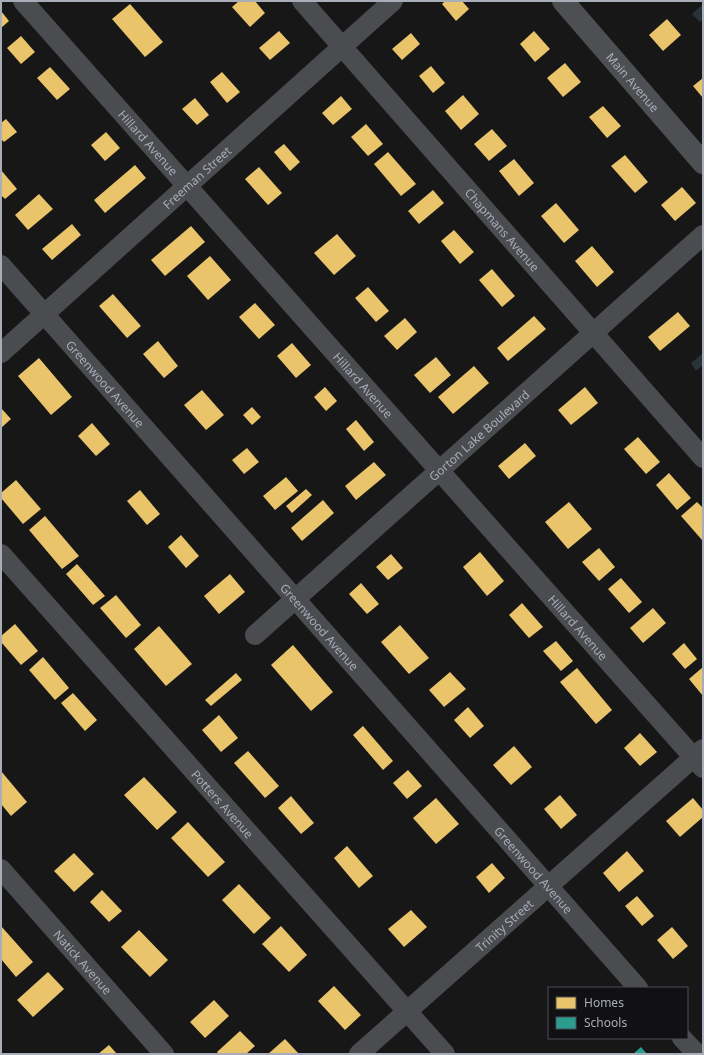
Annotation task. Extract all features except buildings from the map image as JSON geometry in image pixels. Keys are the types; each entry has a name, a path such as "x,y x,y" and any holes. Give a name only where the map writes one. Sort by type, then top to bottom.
{"main road":[{"name":"Main Avenue","path":"563,1 703,163"}],"street":[{"name":"Hillard Avenue","path":"23,1 440,471 700,758"},
{"name":"Chapmans Avenue","path":"302,1 703,458"},
{"name":"Freeman Street","path":"1,353 393,1"},
{"name":"Gorton Lake Boulevard","path":"255,635 703,236"},
{"name":"Greenwood Avenue","path":"1,265 637,987"},
{"name":"Potters Avenue","path":"1,554 445,1054"},
{"name":"Trinity Street","path":"359,1054 548,886 700,758"},
{"name":"Natick Avenue","path":"1,869 164,1054"},
{"path":"683,1039 697,1054"}],"shaded area":[{"path":"703,4 703,19 700,22 692,14"},
{"path":"703,353 703,365 696,371 691,363"}]}
